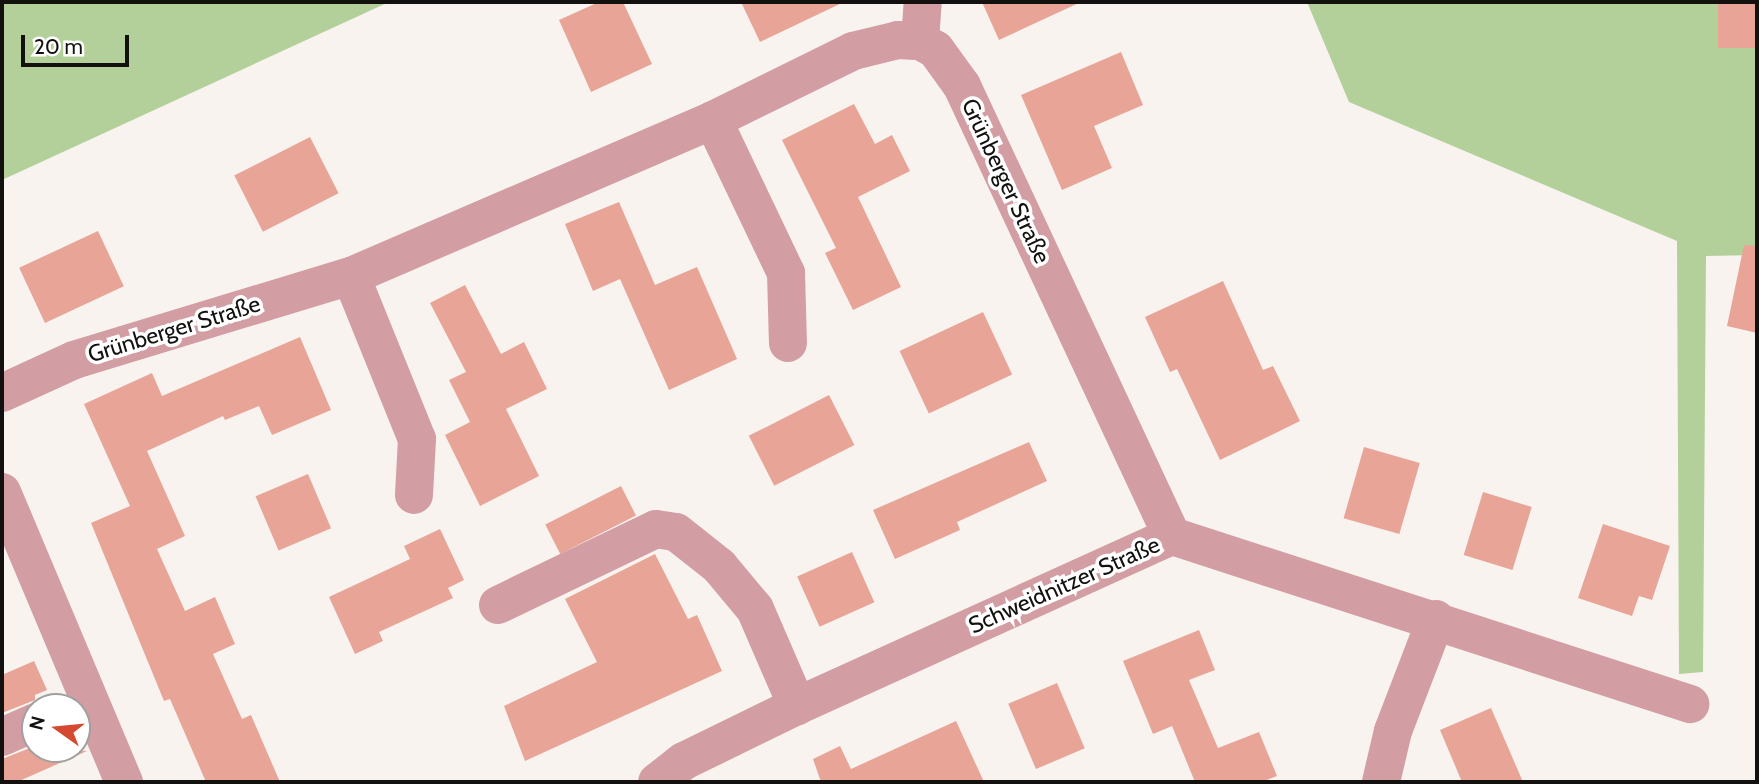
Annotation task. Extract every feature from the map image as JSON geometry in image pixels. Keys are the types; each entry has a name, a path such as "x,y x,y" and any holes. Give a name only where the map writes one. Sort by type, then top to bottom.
{"street":[{"path":"920,41 923,2"},
{"name":"Grünberger Straße","path":"2,393 74,360 351,276 713,120 853,51 898,40 920,41 936,50 962,86 1172,536"},
{"path":"713,120 786,273 788,344"},
{"path":"351,276 417,439 414,495"},
{"path":"2,492 75,693"},
{"path":"498,604 656,529 676,532 719,566 755,609 797,706"},
{"name":"Schweidnitzer Straße","path":"657,782 684,761 797,706 1172,536 1690,704"},
{"path":"1381,782 1393,731 1436,620"},
{"path":"91,725 124,782"},
{"path":"2,737 21,728"}],"green space":[{"path":"2,2 389,2 2,180"},
{"path":"1307,2 1757,2 1757,255 1706,256 1703,672 1679,674 1677,241 1349,102"}],"building":[{"path":"599,2 623,2 652,64 591,92 559,20"},
{"path":"741,2 844,2 760,42"},
{"path":"982,2 1081,2 999,40"},
{"path":"1718,2 1757,2 1757,48 1718,48"},
{"path":"1121,52 1143,105 1094,126 1112,168 1062,190 1021,95"},
{"path":"854,104 875,144 892,135 910,171 858,197 901,287 853,310 825,253 836,248 782,140"},
{"path":"310,137 339,193 263,232 234,176"},
{"path":"619,202 655,285 697,267 737,359 669,390 620,279 593,291 565,224"},
{"path":"98,231 124,286 45,323 19,268"},
{"path":"1744,245 1757,246 1757,333 1727,326"},
{"path":"1223,281 1263,370 1273,366 1300,421 1220,460 1177,369 1170,372 1145,317"},
{"path":"465,285 501,354 524,342 547,389 506,409 539,476 480,506 445,435 470,422 449,380 466,372 430,303"},
{"path":"983,312 1012,375 929,413 900,351"},
{"path":"300,337 331,410 272,435 259,406 225,420 223,416 147,451 185,536 157,549 185,611 215,597 235,644 213,654 242,719 251,715 280,782 206,782 170,699 164,701 91,523 130,506 84,404 152,373 162,396"},
{"path":"829,395 854,445 774,486 749,436"},
{"path":"1029,442 1047,481 957,522 960,530 895,559 873,510"},
{"path":"1364,447 1420,463 1399,534 1344,518"},
{"path":"308,474 331,528 279,551 256,496"},
{"path":"621,486 636,515 560,554 545,525"},
{"path":"1483,492 1532,507 1512,570 1464,555"},
{"path":"1603,524 1670,546 1652,600 1639,596 1632,616 1578,598"},
{"path":"440,529 464,580 448,588 453,598 379,632 383,641 355,654 329,597 410,559 404,546"},
{"path":"852,552 874,602 820,627 797,576"},
{"path":"655,554 688,619 697,615 722,671 525,761 504,706 597,662 565,599"},
{"path":"1199,630 1215,670 1189,680 1218,748 1259,732 1277,776 1261,782 1195,782 1172,726 1153,734 1123,661"},
{"path":"34,661 47,690 40,693 21,693 21,706 2,713 2,675"},
{"path":"1057,683 1085,748 1036,769 1008,704"},
{"path":"1491,708 1523,782 1462,782 1440,730"},
{"path":"956,721 984,782 821,782 813,759 840,746 851,769"},
{"path":"21,752 21,763 60,763 17,782 2,782 2,759"}]}
